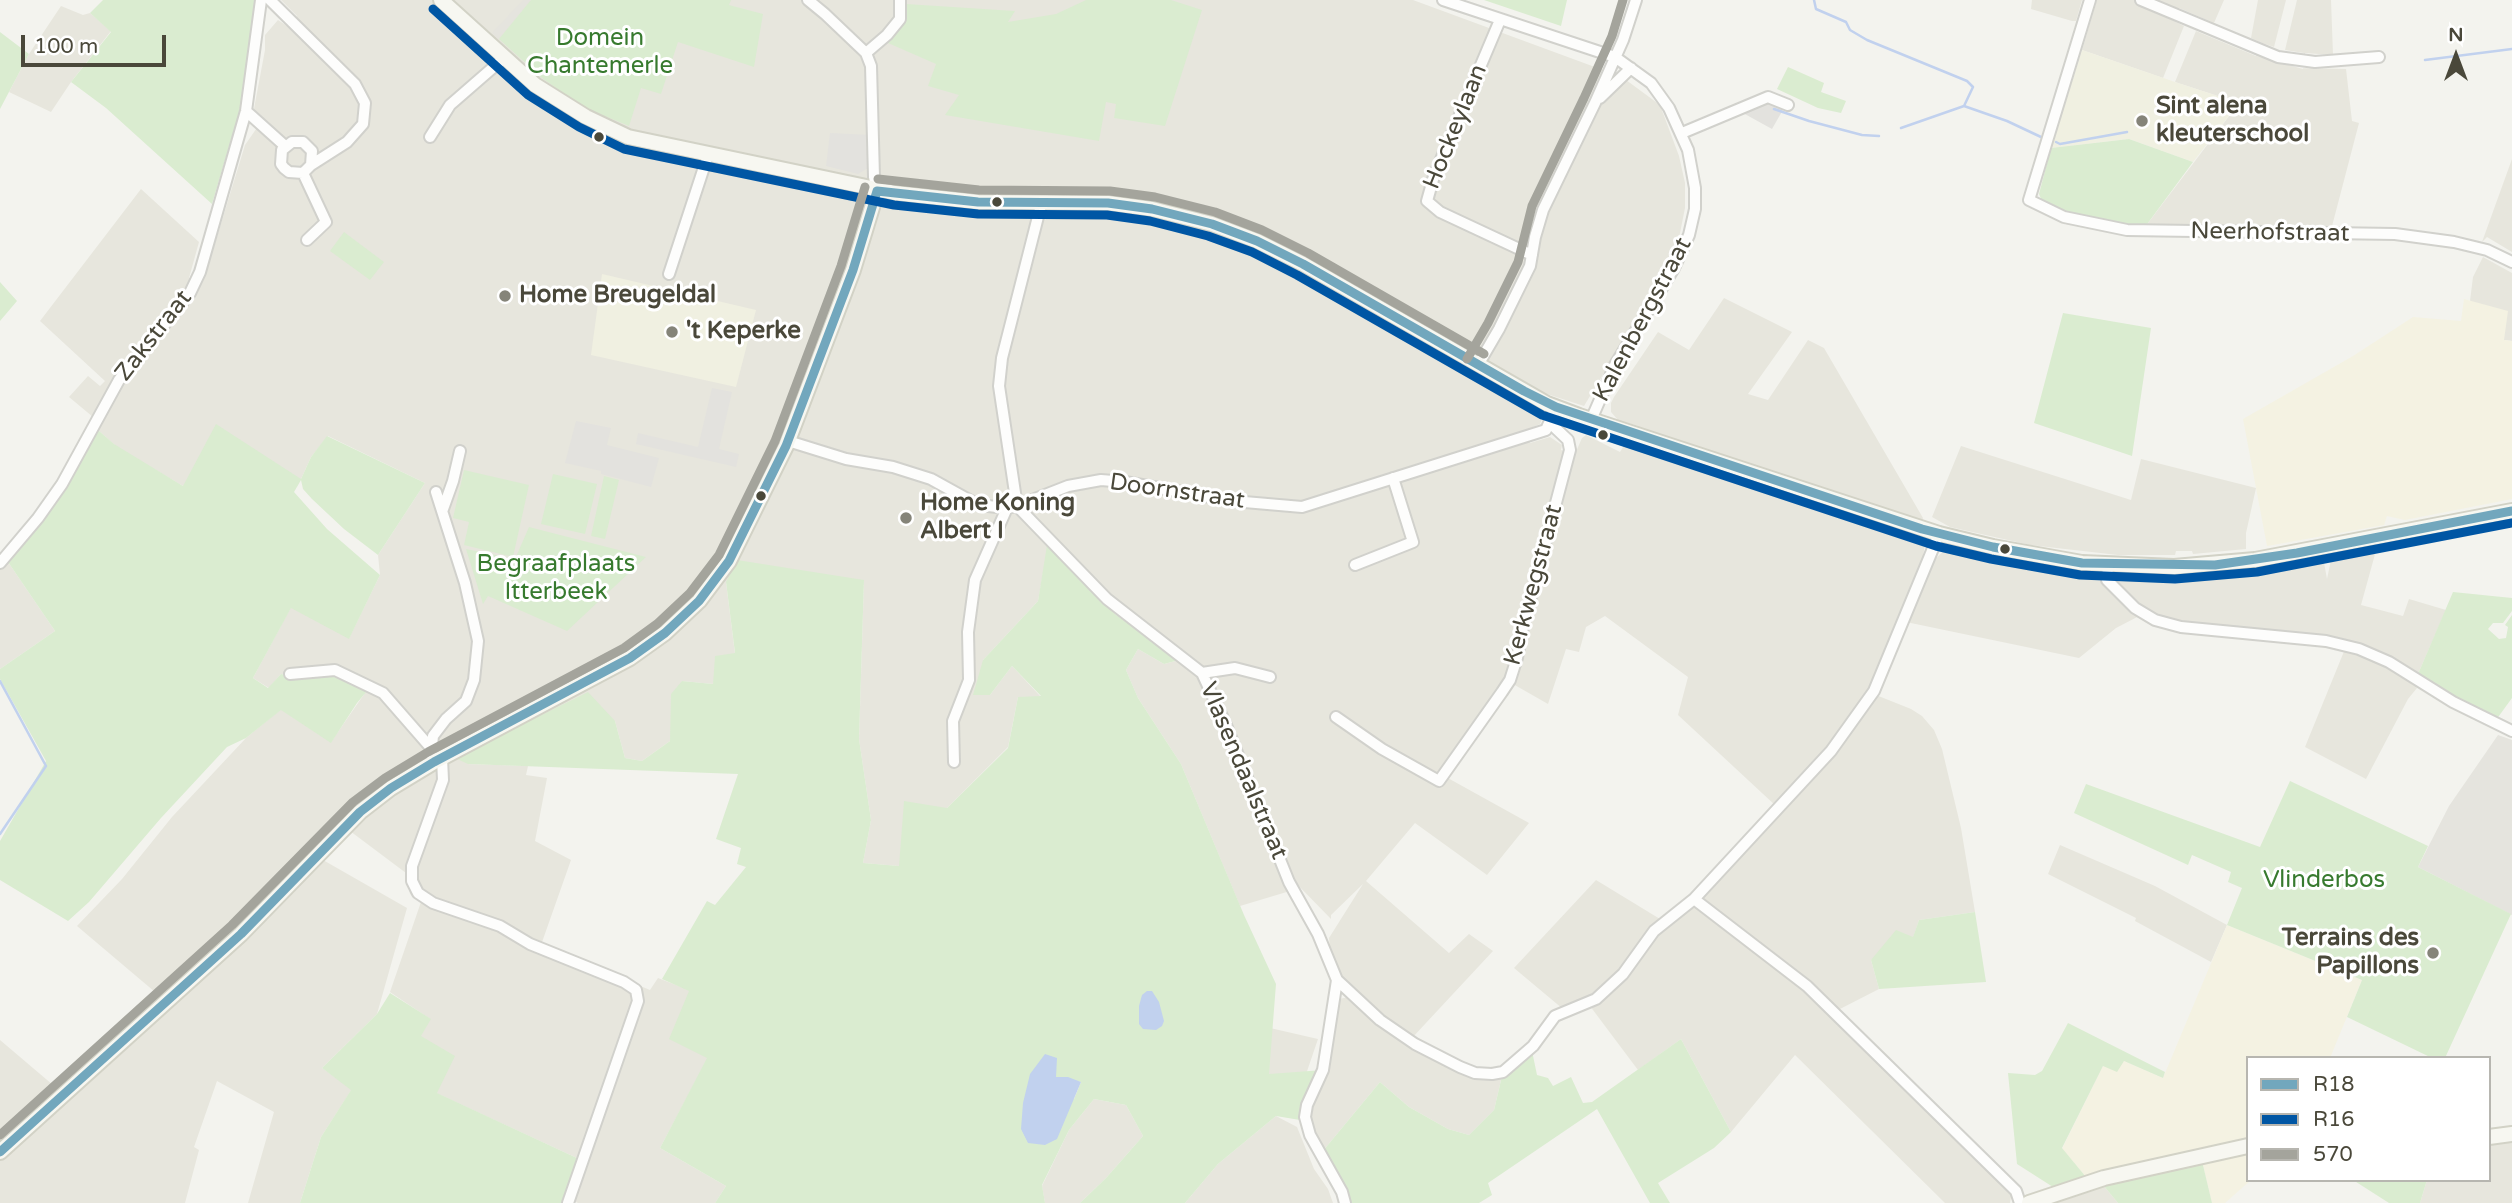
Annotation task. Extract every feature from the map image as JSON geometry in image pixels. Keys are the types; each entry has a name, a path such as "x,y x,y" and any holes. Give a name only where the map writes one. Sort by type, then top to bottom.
{"main road":[{"path":"440,0 554,99 628,137 827,178 877,191 978,202 1108,203 1152,209 1212,224 1303,264 1556,407 1939,534 2082,563 2149,567 2215,565 2334,546 2512,511"},
{"path":"0,1152 241,934 360,812 435,756 630,659 665,634 699,601 729,561 773,477 853,270 877,191"},
{"path":"2491,1137 2512,1134"},
{"path":"2029,1203 2104,1178 2246,1146"}],"street":[{"name":"Zakstraat","path":"0,563 38,518 62,484 119,380 190,293 202,263 246,111 261,0"},
{"path":"270,0 355,84 365,103 363,124 347,142 307,169 289,172 284,169 280,156 285,146 298,141 309,146 313,157 307,169 326,222 307,240"},
{"path":"808,0 866,53 871,66 874,177 877,191"},
{"path":"866,53 887,35 900,19 900,0"},
{"name":"Kalenbergstraat","path":"1443,0 1615,57 1651,83 1669,108 1682,133 1694,175 1695,209 1689,235 1674,268 1615,365 1591,420"},
{"path":"1478,365 1499,330 1530,266 1543,210 1595,103 1636,0"},
{"name":"Neerhofstraat","path":"2090,0 2029,200 2064,217 2127,230 2395,234 2454,242 2487,250 2512,262"},
{"path":"2141,0 2278,57 2315,62 2379,57"},
{"name":"Hockeylaan","path":"1500,20 1434,176 1427,201 1440,212 1532,255"},
{"path":"430,137 450,105 504,58"},
{"path":"1595,103 1631,68"},
{"path":"1682,133 1768,97 1788,104"},
{"path":"246,111 285,146"},
{"path":"669,274 708,155"},
{"path":"954,762 953,721 969,680 968,632 975,580 1012,507 999,386 1002,358 1042,201"},
{"path":"1550,423 1556,407"},
{"name":"Doornstraat","path":"1012,507 1068,486 1101,481 1125,482 1233,501 1302,508 1546,430 1550,423"},
{"name":"Kerkwegstraat","path":"1336,717 1382,749 1439,781 1510,680 1517,658 1570,450 1568,440 1550,423"},
{"path":"788,441 846,459 894,467 931,479 978,505 1012,507"},
{"path":"443,509 460,451"},
{"path":"1354,565 1413,542 1393,478"},
{"path":"436,492 473,612 478,641 477,661 474,680 466,701 446,719 433,736 435,756 443,780 412,866 412,881 418,893 433,903 500,926 530,944 624,982 636,990 638,1001 568,1203"},
{"name":"Vlasendaalstraat","path":"1012,507 1107,599 1202,673 1226,725 1289,882 1318,934 1340,984"},
{"path":"1340,984 1380,1020 1440,1059 1475,1073 1503,1072 1533,1046 1555,1016 1596,999 1613,985 1654,931 1693,899 1831,751 1874,691 1939,534"},
{"path":"2108,565 2108,580 2135,608 2155,620 2180,627 2326,641 2359,649 2389,662 2453,702 2512,732"},
{"path":"1202,673 1235,668 1270,677"},
{"path":"290,674 335,670 383,693 435,756"},
{"path":"1693,899 1807,986 2016,1191 2020,1203"},
{"path":"1340,984 1323,1070 1307,1105 1305,1116 1310,1135 1342,1192 1345,1203"}],"shaded area":[{"path":"281,0 1413,0 1622,77 1660,105 1679,156 1685,183 1685,208 1677,248 1670,263 1584,406 1547,394 1539,414 1542,419 1540,424 1526,430 1530,443 1550,437 1562,445 1561,450 1575,454 1586,435 1620,452 1625,444 1633,446 1638,426 1618,420 1611,412 1614,397 1658,332 1689,350 1724,298 1792,332 1748,394 1768,400 1808,340 1824,348 1923,518 1917,538 1925,544 1923,557 1932,562 1947,548 2074,571 2091,579 2123,575 2233,571 2323,557 2327,579 2332,555 2377,547 2361,605 2403,616 2409,599 2446,610 2418,674 2362,646 2189,625 2143,614 2116,628 2079,658 1906,622 1876,695 1911,709 1922,716 1934,730 1942,749 1961,828 1975,912 1919,920 1913,938 1871,960 1879,989 1838,1010 2012,1191 2010,1203 1945,1203 1795,1055 1731,1132 1681,1039 1638,1070 1590,1006 1563,1009 1514,968 1596,880 1660,919 1691,896 1776,806 1678,715 1688,677 1605,616 1586,627 1579,652 1566,649 1548,704 1513,684 1446,777 1529,823 1487,875 1415,823 1366,881 1449,953 1469,934 1493,951 1412,1038 1461,1064 1502,1076 1494,1110 1469,1135 1448,1129 1409,1107 1380,1082 1322,1152 1308,1117 1326,1066 1339,999 1349,997 1330,950 1329,938 1363,884 1331,915 1331,919 1293,880 1290,891 1240,906 1181,764 1138,698 1126,670 1138,649 1164,664 1179,660 1115,614 1048,546 1038,601 983,660 990,695 1012,666 1041,697 1018,697 1008,747 947,808 899,866 863,863 871,820 859,739 864,580 726,582 735,654 713,684 682,681 670,741 642,761 625,758 615,721 468,764 528,766 526,775 547,778 535,841 571,860 541,945 650,990 658,978 689,990 708,1058 660,1148 726,1186 715,1203 578,1203 564,1196 579,1159 436,1093 420,1036 430,1019 390,992 421,902 410,894 406,873 350,831 323,860 407,908 377,1014 322,1068 352,1089 321,1137 300,1203 248,1203 274,1112 217,1081 194,1147 199,1150 185,1203 0,1203 0,1040 53,1085 155,992 77,926 122,879 172,817 246,738 281,709 331,742 367,690 332,676 307,679 281,674 269,688 253,678 291,607 349,638 380,575 378,555 425,483 328,436 311,457 301,479 183,486 118,448 98,430 93,417 69,397 88,376 100,386 105,381 40,321 141,189 199,242 189,278 205,276 245,145 261,122 253,114 265,50 265,35 278,20 287,26 297,16"},
{"path":"523,0 531,0 499,39 492,33"},
{"path":"2032,0 2082,0 2076,21 2072,21 2031,9"},
{"path":"2097,0 2224,0 2214,23 2179,8 2172,20 2184,26 2163,78 2082,50"},
{"path":"2258,0 2286,0 2274,47 2251,38"},
{"path":"2297,0 2331,0 2333,55 2305,53 2303,67 2304,53 2285,50"},
{"path":"61,6 83,15 90,13 111,31 51,112 9,92 29,54"},
{"path":"2196,31 2256,56 2262,43 2257,56 2303,69 2346,69 2352,121 2359,123 2331,230 2145,227 2239,103 2175,82"},
{"name":"Sint alena kleuterschool","path":"2082,50 2239,103 2193,162 2129,139 2051,148"},
{"path":"1767,101 1784,108 1772,129 1743,113"},
{"path":"830,133 871,135 868,168 858,174 826,166"},
{"path":"2512,159 2512,252 2487,237 2482,242"},
{"path":"2483,257 2512,273 2512,341 2504,340 2470,301 2473,277"},
{"name":"'t Keperke","path":"602,274 756,310 736,387 591,355"},
{"path":"2464,299 2508,311 2504,340 2512,341 2512,499 2405,520 2387,516 2384,525 2267,546 2243,419 2353,356 2413,317 2461,321"},
{"path":"712,388 732,392 719,449 739,454 736,467 636,444 638,433 698,447"},
{"path":"576,421 611,428 607,445 659,458 651,487 565,463"},
{"path":"1961,446 2131,500 2141,459 2256,488 2246,533 2246,549 2193,554 2192,551 2176,551 2175,555 2118,555 2030,545 1950,527 1932,517"},
{"path":"8,562 55,631 0,669 0,569"},
{"path":"2345,649 2412,679 2417,688 2408,699 2366,779 2305,747"},
{"path":"2498,735 2512,740 2512,915 2418,867 2449,806"},
{"path":"2060,845 2155,886 2227,925 2211,962 2135,921 2136,918 2048,874"},
{"path":"2227,925 2362,980 2331,1056 2246,1056 2246,1182 2249,1182 2225,1203 2212,1203 2202,1161 2086,1177 2062,1149 2103,1066 2124,1061 2163,1078"},
{"path":"1231,1019 1318,1039 1303,1083 1257,1093"},
{"path":"1094,1099 1126,1105 1143,1136 1080,1203 1045,1203 1042,1186 1069,1130"},
{"path":"1276,1116 1297,1127 1314,1169 1328,1189 1333,1203 1185,1203 1218,1164"},
{"path":"2512,1142 2512,1203 2420,1203 2426,1182 2491,1182 2491,1144"},
{"path":"2103,1185 2118,1203 2052,1203 2094,1188"}],"green space":[{"path":"103,0 255,0 249,61 239,113 212,204 106,108 71,82 111,32 90,13"},
{"name":"Domein Chantemerle","path":"531,0 731,0 729,5 763,14 754,67 678,42 661,94 641,88 629,126 590,110 566,95 542,78 499,39"},
{"path":"1086,0 1171,0 1202,10 1165,126 1114,118 1116,104 1106,102 1099,141 945,115 959,95 928,86 936,64 888,43 903,23 906,4 1015,11 1008,22 1056,14"},
{"path":"1484,0 1567,0 1561,26"},
{"path":"0,32 29,54 0,109"},
{"path":"1788,67 1824,83 1821,92 1846,101 1841,113 1818,108 1777,89"},
{"path":"2129,139 2193,162 2145,227 2093,220 2064,212 2042,201 2039,194 2051,148"},
{"path":"344,232 384,262 370,280 330,251"},
{"path":"0,282 17,301 0,321"},
{"path":"2063,313 2151,328 2132,456 2034,423"},
{"path":"216,424 301,479 311,457 327,436 425,483 378,555 344,529 312,499 303,489 301,480 294,492 327,529 380,575 349,639 291,608 253,678 268,688 281,674 307,679 332,676 367,691 331,743 281,710 246,738 227,747 89,902 68,921 0,880 0,841 46,761 0,679 0,669 55,631 8,562 49,512 98,430 114,444 183,486"},
{"path":"464,470 529,485 513,557 464,545 469,522 453,518"},
{"path":"553,474 597,484 585,534 541,524"},
{"path":"604,476 619,480 605,539 591,536"},
{"name":"Begraafplaats Itterbeek","path":"529,527 646,557 567,631 488,596 483,604 466,549 515,559"},
{"path":"1047,545 1115,614 1179,660 1164,664 1138,649 1126,670 1138,698 1181,764 1276,984 1269,1074 1323,1070 1305,1117 1300,1120 1276,1116 1218,1164 1185,1203 1080,1203 1143,1136 1126,1105 1094,1099 1069,1130 1042,1185 1045,1203 715,1203 726,1186 660,1148 707,1058 669,1039 689,991 662,979 707,901 715,905 746,867 737,864 741,848 716,839 738,774 468,764 455,758 588,692 615,721 625,758 642,761 670,741 671,694 682,681 713,684 715,656 735,653 726,582 737,560 864,580 859,739 871,820 863,863 899,866 904,801 947,808 1008,748 1018,697 1041,696 1012,666 990,695 973,695 983,660 1038,601","holes":["1030,1074 1081,1082 1074,1099"]},
{"path":"2453,592 2512,598 2512,611 2503,623 2493,623 2488,629 2499,639 2506,638 2508,627 2505,625 2512,615 2512,698 2496,720 2418,674"},
{"name":"Vlinderbos","path":"2290,781 2428,846 2418,867 2511,914 2446,1056 2428,1056 2347,1017 2362,980 2227,925 2242,888 2228,882 2231,872 2192,855 2188,865 2074,813 2086,784 2260,847"},
{"path":"1975,912 1986,982 1879,989 1871,960 1896,930 1913,937 1919,920"},
{"path":"390,993 431,1019 421,1036 455,1056 437,1093 579,1159 561,1203 300,1203 321,1137 351,1090 322,1068 377,1014"},
{"path":"2068,1023 2165,1072 2163,1078 2124,1061 2117,1072 2103,1066 2062,1148 2086,1177 2053,1187 2017,1164 2008,1073 2035,1075 2042,1071"},
{"path":"1681,1039 1731,1132 1714,1148 1658,1183 1670,1203 1650,1203 1597,1109 1488,1183 1492,1195 1479,1203 1352,1203 1322,1152 1380,1082 1409,1107 1448,1129 1469,1135 1494,1110 1502,1076 1532,1051 1537,1075 1548,1078 1553,1086 1571,1077 1583,1103 1592,1102"},
{"path":"2202,1161 2212,1203 2118,1203 2103,1185"},
{"path":"2356,1182 2426,1182 2420,1203 2389,1203"}],"water":[{"path":"1152,991 1159,1002 1164,1021 1156,1030 1143,1029 1139,1024 1139,1006 1142,995"},
{"path":"1045,1054 1057,1058 1056,1077 1068,1077 1081,1082 1057,1139 1045,1145 1028,1143 1021,1129 1023,1103 1030,1074"}],"waterway":[{"path":"1814,0 1816,9 1846,22 1850,30 1867,40 1967,81 1973,87 1964,106"},
{"path":"2425,60 2512,49"},
{"path":"1901,128 1964,106 2007,121 2041,137"},
{"path":"1774,109 1862,135 1879,136"},
{"path":"2056,142 2060,144 2127,132"},
{"path":"0,681 46,766 0,834"}],"transit line":[{"name":"570","path":"1467,359 1518,262 1532,206 1612,36 1623,0"},
{"name":"R16","path":"433,9 528,95 579,127 624,149 894,205 978,214 1107,215 1150,221 1208,236 1252,252 1297,275 1542,415 1936,546 2080,575 2175,579 2257,572 2512,523"},
{"name":"570","path":"878,179 979,190 1110,191 1155,197 1215,212 1262,230 1308,253 1484,354"},
{"name":"570","path":"0,1135 232,925 353,802 385,778 428,752 624,648 657,624 690,593 719,555 775,441 841,266 865,187"},
{"name":"R18","path":"877,191 978,202 1108,203 1152,209 1212,224 1257,241 1303,264 1556,407 1922,529 1993,547 2082,563 2215,565 2297,553 2512,511"},
{"name":"R18","path":"0,1152 241,934 360,812 391,788 434,762 630,658 665,633 699,601 729,561 786,446 853,270 877,191"}],"place":[{"name":"Sint alena kleuterschool","path":"2142,121"},
{"name":"Home Breugeldal","path":"505,296"},
{"name":"'t Keperke","path":"672,332"},
{"name":"Home Koning Albert I","path":"906,518"},
{"name":"Terrains des Papillons","path":"2433,953"}]}
